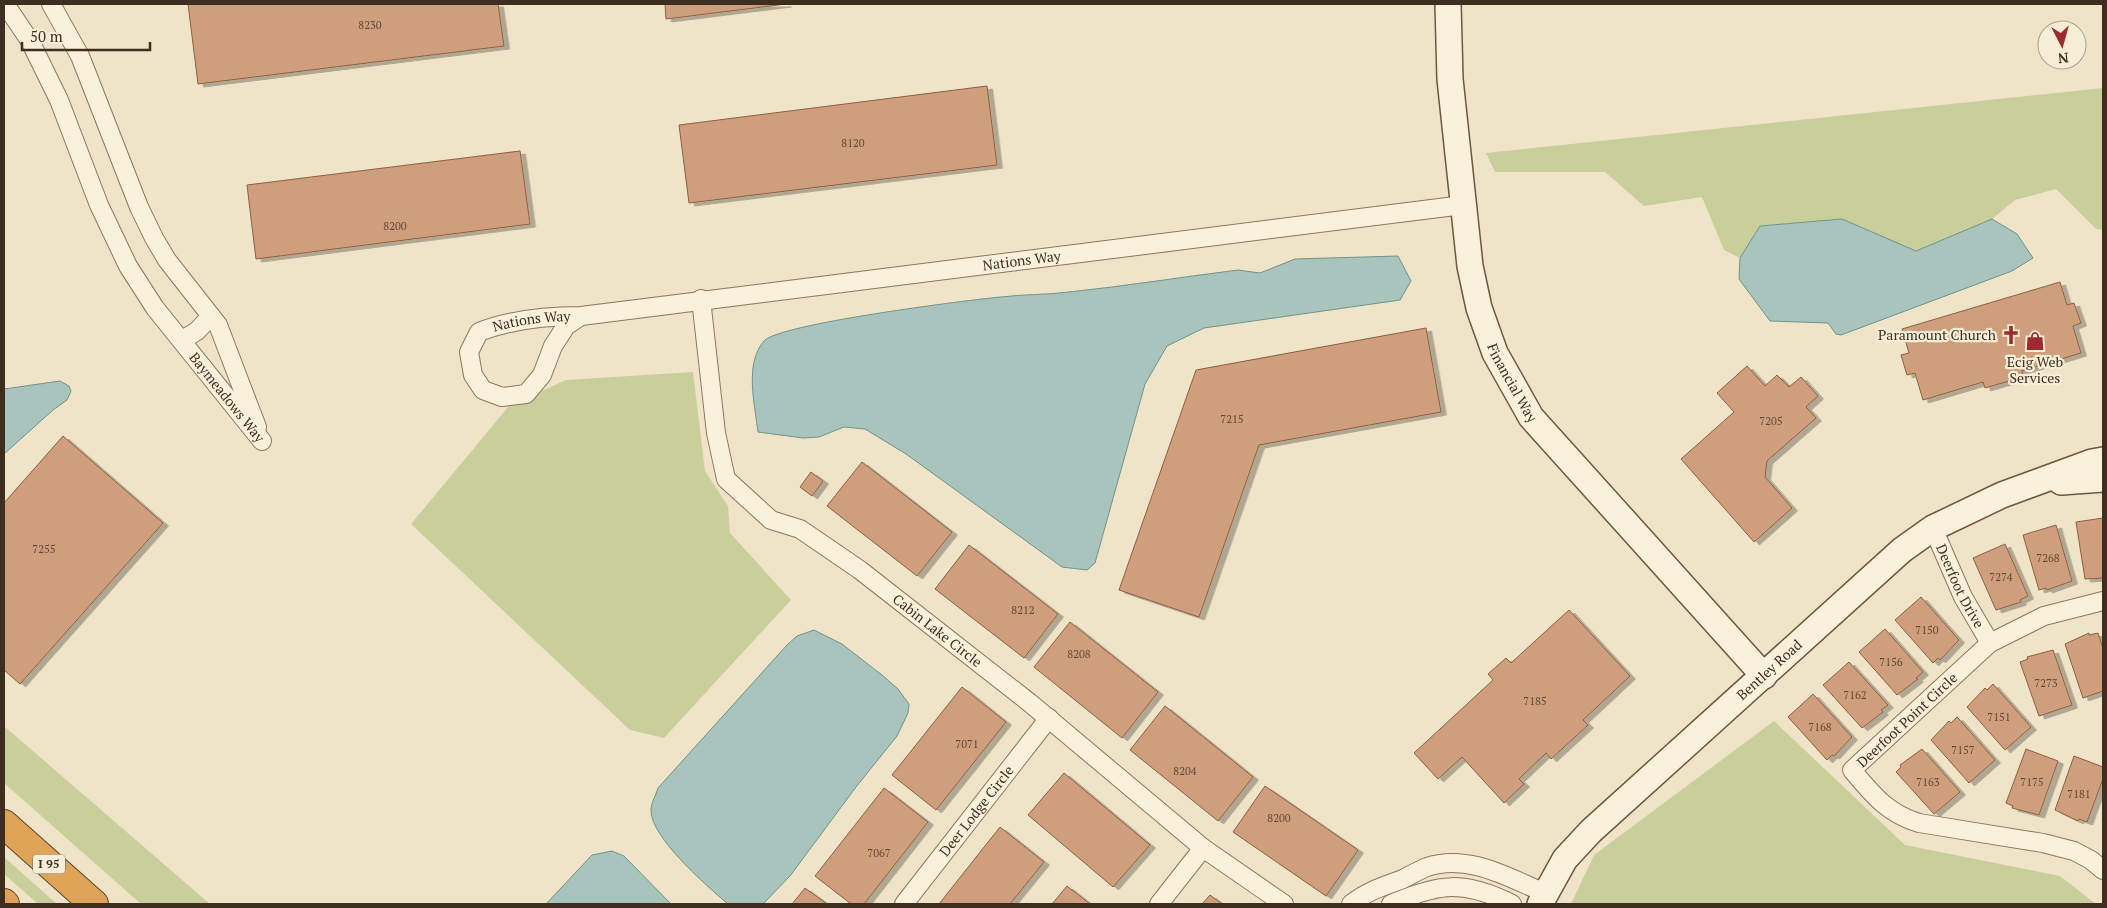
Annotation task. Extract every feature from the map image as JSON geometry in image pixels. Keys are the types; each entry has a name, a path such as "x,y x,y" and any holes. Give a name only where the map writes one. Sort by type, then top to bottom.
{"highway":[{"name":"I 95","path":"4,824 94,904"}],"street":[{"name":"Baymeadows Way","path":"6,4 30,41 59,100 99,205 128,266 155,308 262,441 218,325 167,260 154,238 139,207 80,56 51,4"},
{"name":"Financial Way","path":"1448,4 1450,79 1470,266 1479,308 1495,353 1531,417 1764,676"},
{"name":"Nations Way","path":"581,316 566,326 553,346 542,375 526,394 502,397 483,390 473,375 469,352 479,332 500,324 517,321 551,316 581,316 1463,205"},
{"name":"Cabin Lake Circle","path":"701,300 716,433 726,479 771,520 800,529 860,570 1049,718 1203,848 1284,904"},
{"path":"182,340 197,331 211,316"},
{"name":"Bentley Road","path":"1542,899 1565,859 1591,831 1902,550 1933,528 2002,495 2092,462 2103,460"},
{"name":"Bentley Road","path":"2036,483 2103,479"},
{"name":"Deerfoot Drive","path":"1933,528 1945,558 1990,643"},
{"name":"Deerfoot Point Circle","path":"2103,601 2044,616 1990,643 1852,770 1886,808 1901,818 1918,824 2043,843 2074,851 2091,860 2103,870"},
{"name":"Deer Lodge Circle","path":"904,904 1049,718"},
{"path":"1160,904 1203,848"},
{"path":"1351,904 1368,892 1428,867 1452,863 1484,868 1542,899"},
{"path":"1391,904 1449,886 1478,890 1512,904"}],"green space":[{"path":"2103,88 2103,230 2096,229 2056,189 2015,200 1992,219 1916,251 1842,219 1760,226 1740,258 1724,250 1702,197 1644,206 1605,172 1495,172 1486,153"},
{"path":"693,372 705,471 728,506 730,533 791,600 664,738 630,730 411,524 509,406 566,380"},
{"path":"1774,721 1905,845 2060,876 2096,904 1571,904 1594,855"},
{"path":"4,726 210,904 141,904 4,783"},
{"path":"4,857 57,904 38,904 4,874"}],"water":[{"path":"1842,219 1916,251 1992,219 2017,234 2033,258 2012,271 1841,335 1836,334 1828,323 1770,321 1739,279 1740,258 1760,226"},
{"path":"1398,256 1411,281 1400,300 1204,328 1167,346 1145,384 1095,563 1087,570 1062,567 906,454 865,429 844,427 819,437 803,438 758,432 752,385 754,361 758,350 764,341 777,334 802,327 875,314 1010,296 1090,290 1238,270 1260,273 1295,259"},
{"path":"60,381 69,386 71,391 67,400 53,410 4,454 4,389"},
{"path":"814,630 842,644 898,689 909,704 908,713 897,736 856,787 790,876 763,904 728,904 682,861 660,834 653,821 652,805 658,788 787,645 797,636"},
{"path":"612,851 624,856 671,904 546,904 592,855"}],"building":[{"path":"188,4 498,4 504,46 198,84"},
{"path":"665,4 786,4 666,19"},
{"path":"987,86 997,165 689,203 679,125"},
{"path":"520,151 530,224 256,259 247,185"},
{"path":"2060,282 2067,305 2074,303 2081,323 2073,326 2081,353 2022,371 2023,377 1985,388 1983,382 1923,400 1915,373 1907,375 1901,355 1909,353 1902,329"},
{"path":"1426,328 1441,412 1259,445 1199,617 1119,590 1196,370"},
{"path":"1747,366 1765,386 1777,375 1789,387 1801,377 1818,396 1806,407 1816,418 1767,461 1765,477 1792,508 1754,542 1681,459 1734,412 1717,393"},
{"path":"63,436 163,523 20,684 4,670 4,503"},
{"path":"862,462 952,532 917,576 827,506"},
{"path":"811,472 823,481 812,496 800,487"},
{"path":"2103,518 2103,578 2085,579 2076,522"},
{"path":"2056,525 2072,581 2047,590 2046,588 2039,590 2023,535"},
{"path":"2005,544 2028,596 2020,600 2021,602 1996,610 1973,558"},
{"path":"969,545 1058,614 1024,658 935,589"},
{"path":"1921,597 1959,640 1940,660 1938,658 1933,663 1895,620"},
{"path":"1569,610 1630,676 1583,720 1588,725 1551,759 1546,753 1519,779 1524,784 1504,803 1462,757 1438,779 1414,753 1493,680 1488,674 1506,658 1511,663"},
{"path":"1070,622 1158,692 1122,738 1034,667"},
{"path":"1885,629 1923,672 1916,678 1918,679 1897,695 1859,652"},
{"path":"2089,633 2089,635 2098,633 2103,649 2103,691 2083,698 2065,644"},
{"path":"2053,650 2072,705 2039,716 2020,662 2028,659 2027,657"},
{"path":"1849,662 1888,705 1881,710 1883,712 1862,728 1823,685"},
{"path":"1993,684 2031,727 2005,750 1967,707 1985,688 1987,690"},
{"path":"962,687 1006,722 936,810 892,775"},
{"path":"1813,694 1852,737 1834,756 1832,755 1827,760 1788,717"},
{"path":"1165,706 1253,777 1218,821 1130,750"},
{"path":"1957,717 1995,760 1969,783 1931,740 1949,721 1951,723"},
{"path":"1922,749 1960,792 1934,814 1896,772 1901,767 1900,765"},
{"path":"2026,749 2058,761 2039,815 2012,808 2013,806 2006,803"},
{"path":"2074,756 2103,767 2103,779 2087,822 2079,819 2078,821 2055,810"},
{"path":"1064,773 1150,845 1113,887 1028,815"},
{"path":"1265,786 1358,850 1326,896 1233,832"},
{"path":"884,788 928,822 864,904 851,904 815,876"},
{"path":"1000,827 1044,862 1010,904 939,904"},
{"path":"1067,886 1090,904 1052,904"},
{"path":"805,888 827,904 792,904"},
{"path":"1210,895 1222,904 1202,904"}],"place":[{"name":"Paramount Church","path":"2011,335"},
{"name":"Ecig Web Services","path":"2035,341"}]}
